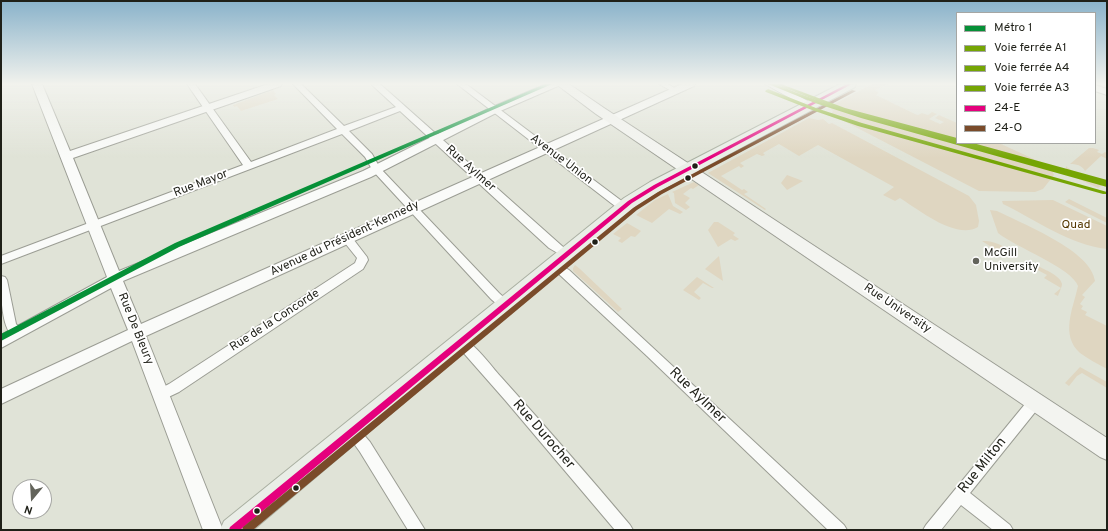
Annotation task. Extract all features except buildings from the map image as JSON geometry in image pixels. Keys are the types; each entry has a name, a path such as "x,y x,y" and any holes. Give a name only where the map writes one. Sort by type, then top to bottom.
{"main road":[{"name":"Rue University","path":"597,109 1107,450"},
{"path":"233,530 623,207 650,189 803,109"}],"street":[{"name":"Rue De Bleury","path":"47,109 137,333 213,530"},
{"path":"66,157 205,109"},
{"path":"208,109 249,166"},
{"path":"322,109 369,156 376,169 495,296 505,304"},
{"name":"Rue Mayor","path":"1,260 400,109"},
{"name":"Rue Aylmer","path":"403,109 553,245 565,273 651,352 839,530"},
{"path":"1,342 115,280 376,169 497,109"},
{"name":"Avenue du Président-Kennedy","path":"1,397 137,333 634,109"},
{"name":"Avenue Union","path":"494,110 623,207"},
{"name":"Rue de la Concorde","path":"160,395 174,388 359,266 363,260 362,257 346,238"},
{"path":"1,280 10,326 18,333"},
{"name":"Rue Durocher","path":"460,342 505,390 625,530"},
{"name":"Rue Milton","path":"931,530 1035,402"},
{"path":"352,431 365,447 417,530"},
{"path":"960,495 1004,530"}],"green space":[{"path":"831,109 904,109 918,115 922,113 928,115 932,112 937,114 929,119 940,124 944,122 935,118 939,115 956,123 956,144 1001,144 1051,167 1054,175 1043,189 1035,192 979,191 840,119 843,117 840,115 831,114 833,111"},
{"path":"809,118 818,120 823,119 829,124 832,123 969,196 976,205 979,221 978,227 969,230 959,230 949,227 927,216 900,198 895,201 883,195 894,187 818,145 799,156 779,144 763,153 765,155 762,156 757,154 740,163 744,166 741,168 739,166 721,176 742,190 744,189 748,192 744,194 766,209 765,210 708,173"},
{"path":"1089,148 1099,150 1097,152 1102,154 1105,152 1107,153 1107,159 1101,156 1085,171 1079,165 1070,164"},
{"path":"1066,166 1073,171 1104,183 1107,180 1107,182 1098,188 1072,176 1066,170"},
{"path":"787,175 803,181 787,190 781,183"},
{"path":"694,182 699,185 693,189 691,188 683,194 690,198 685,203 690,207 686,210 675,203 674,193 672,192"},
{"path":"668,194 673,206 683,212 680,214 669,209 652,223 636,215 655,200"},
{"path":"1069,199 1107,218 1107,223 1065,202"},
{"name":"Quad","path":"1053,200 1107,226 1107,249 1080,243 1003,204 1002,201"},
{"path":"990,210 997,211 1055,240 1070,249 1082,259 1091,270 1095,281 1082,295 1085,297 1080,304 1083,306 1081,309 1087,312 1085,315 1107,326 1107,369 1080,353 1074,346 1071,338 1069,330 1071,313 1078,286 1074,279 1055,265 1006,239 998,233"},
{"path":"714,222 718,222 735,233 733,235 739,239 735,241 731,239 718,247 708,230"},
{"path":"627,223 641,231 635,237 631,236 622,243 618,241 621,238 613,234"},
{"path":"982,241 1000,244 1015,254 1015,258 1002,250 999,252"},
{"path":"719,256 723,281 705,269"},
{"path":"575,265 622,309 618,312 573,271"},
{"path":"1038,266 1055,275 1061,281 1061,288 1044,278 1047,275 1032,267"},
{"path":"697,277 714,288 703,283 694,292 701,298 699,300 683,290"},
{"path":"1061,288 1058,296 1054,294"},
{"path":"1080,367 1107,382 1107,388 1082,373 1077,376 1069,386 1065,383"}],"metro line":[{"name":"1","path":"1,338 177,245 492,109"}],"rail line":[{"name":"A3","path":"813,109 955,151"},
{"name":"A4","path":"836,109 956,143"},
{"name":"A1","path":"842,109 956,140"},
{"name":"A4","path":"962,144 1107,185"},
{"name":"A1","path":"971,144 1107,182"},
{"name":"A3","path":"956,151 1105,193"}],"transit line":[{"name":"24-E","path":"233,530 630,202 656,186 803,109"},
{"name":"24-O","path":"246,530 635,209 660,193 820,109"}],"place":[{"name":"McGill University","path":"976,261"}]}
